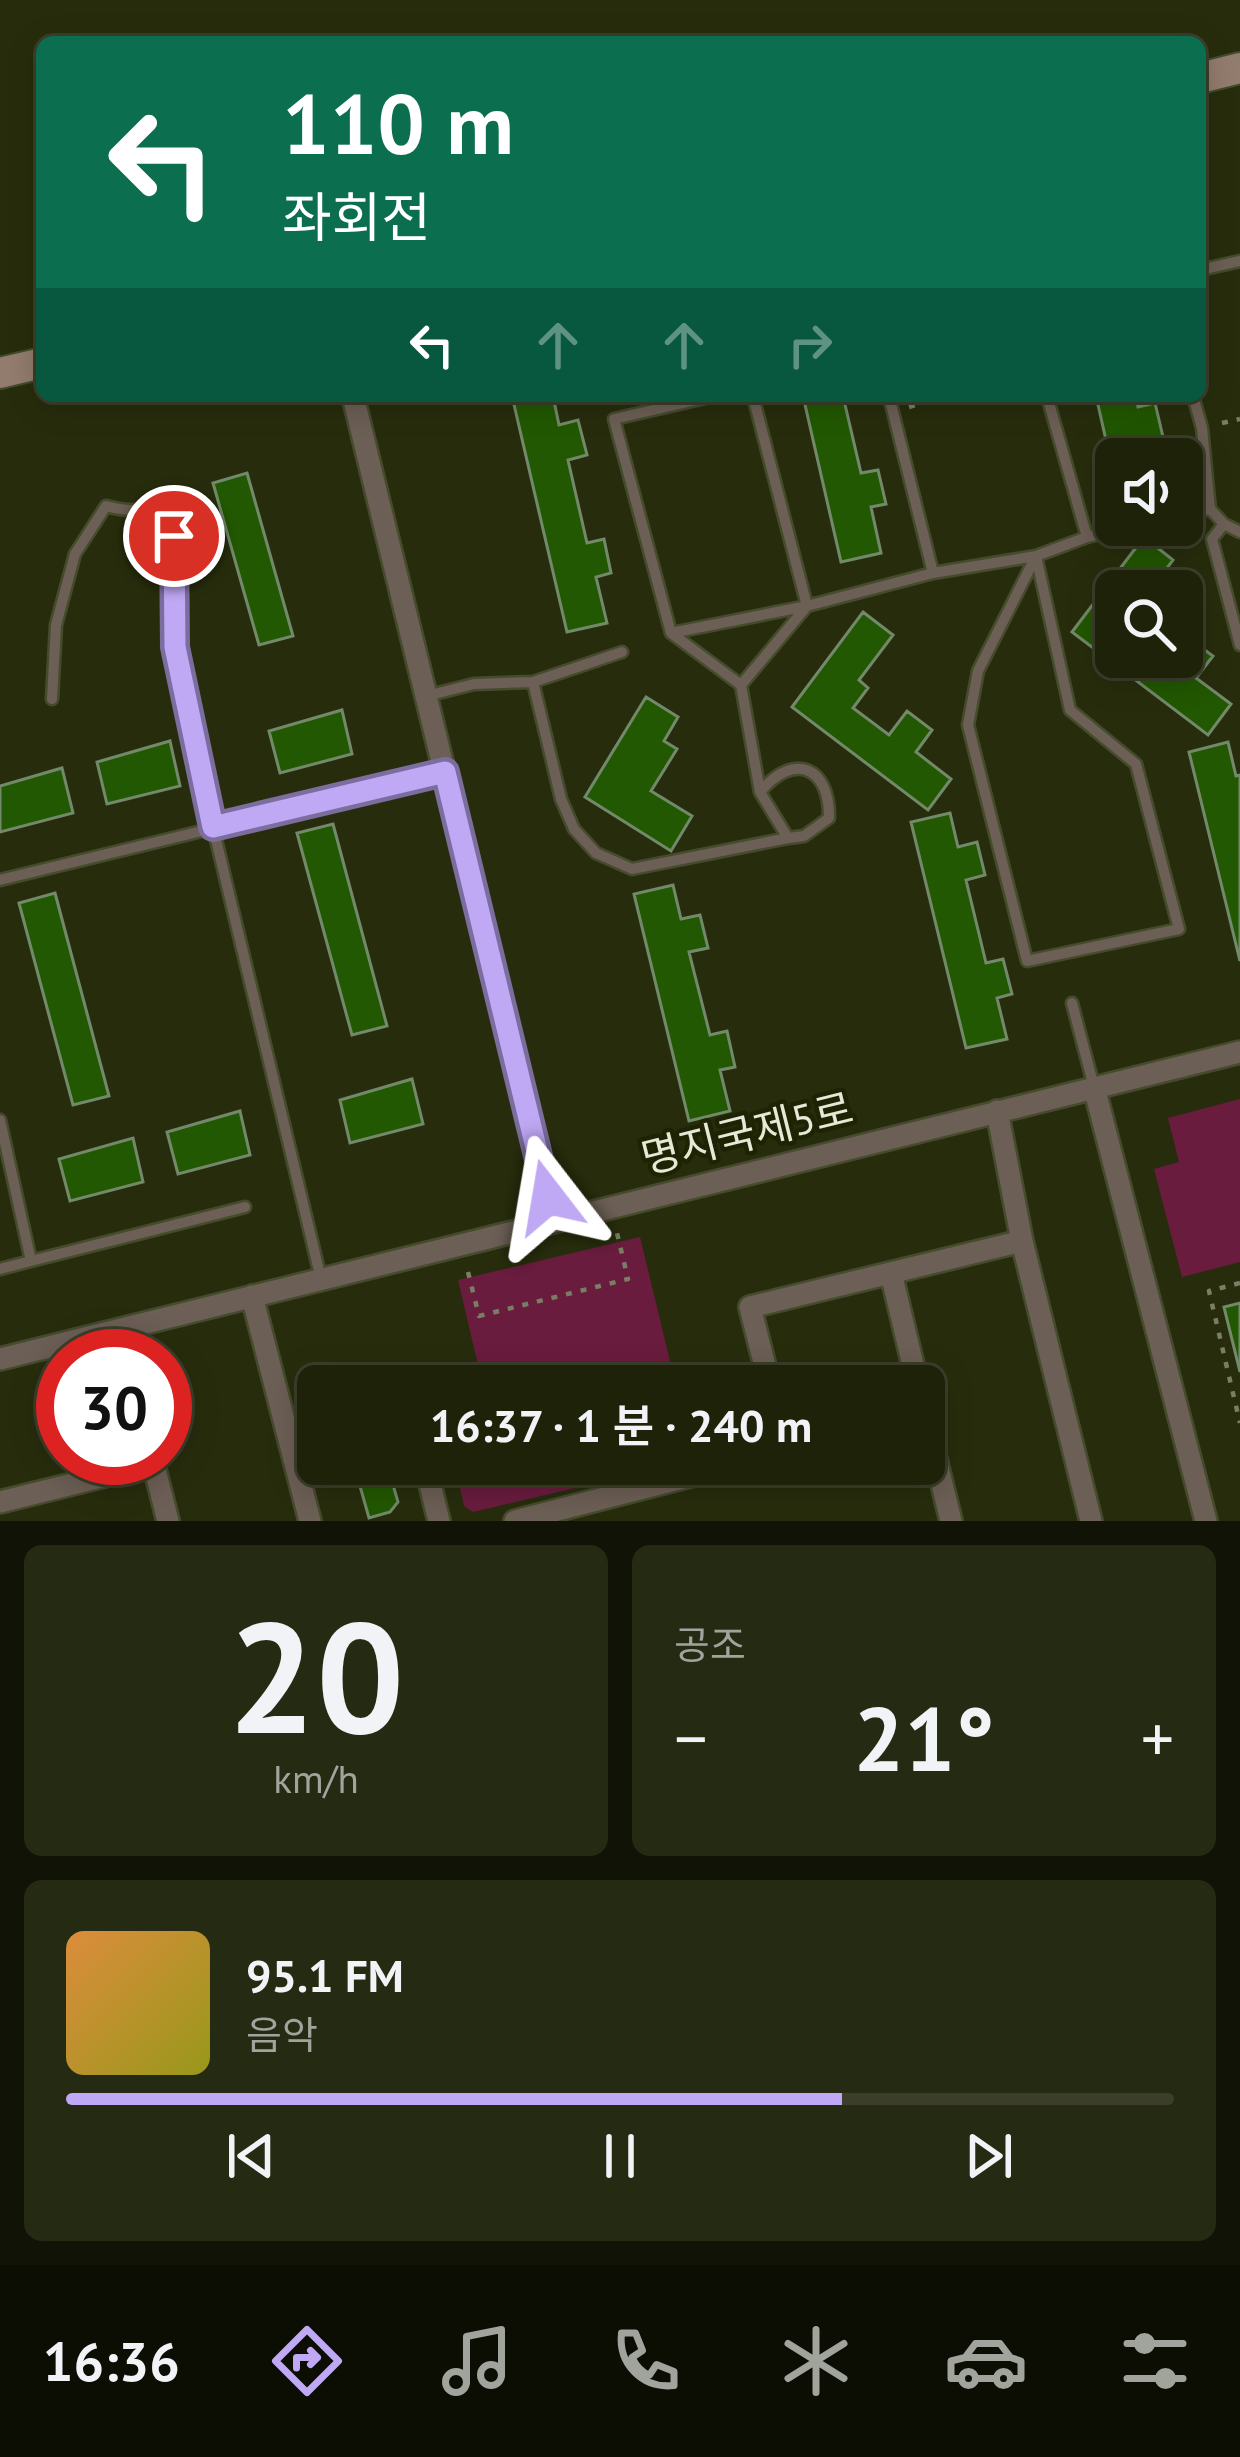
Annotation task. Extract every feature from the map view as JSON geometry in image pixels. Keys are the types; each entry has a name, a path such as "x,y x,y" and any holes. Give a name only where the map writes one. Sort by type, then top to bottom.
{"main road":[{"path":"1206,76 1240,68"},
{"path":"0,373 36,364"}],"street":[{"path":"354,402 554,1222"},
{"name":"명지국제5로","path":"121,1329 1240,1052"},
{"path":"1094,1087 1206,1521"},
{"path":"997,1112 1022,1241 1091,1521"},
{"path":"765,1365 750,1307 1022,1241"},
{"path":"890,1273 913,1365"},
{"path":"252,1296 310,1521"},
{"name":"명지국제5로","path":"0,1359 36,1350"},
{"path":"0,1502 63,1485"},
{"path":"159,1485 168,1521"},
{"path":"430,1485 439,1521"},
{"path":"515,1521 655,1485"},
{"path":"942,1485 951,1521"}],"lane":[{"path":"1206,269 1240,261"},
{"path":"688,402 614,419 671,633 741,685 760,792 788,838"},
{"path":"755,402 807,606"},
{"path":"891,402 933,573"},
{"path":"1049,402 1087,537"},
{"path":"1195,402 1210,509 1240,532"},
{"path":"52,699 56,625 75,554 106,506 125,512 154,506 172,493 175,647 213,827 322,1279"},
{"path":"1203,511 1210,509"},
{"path":"1224,524 1212,539 1240,645"},
{"path":"671,633 807,606 933,573 1036,556 1095,535"},
{"path":"1036,556 1070,710 1136,764 1178,929 1027,961 968,725 978,671 1036,556"},
{"path":"741,685 807,606"},
{"path":"426,696 474,684 533,682 622,652"},
{"path":"533,682 561,800 574,829 596,853 632,869 804,836 829,818 830,798 807,770 789,768 760,792"},
{"path":"0,880 445,772"},
{"path":"1072,1003 1094,1087"},
{"path":"0,1120 32,1261"},
{"path":"0,1269 244,1208"}],"path":[{"path":"893,411 927,402"},
{"path":"468,1271 479,1316 628,1279 617,1233"},
{"path":"1240,1283 1208,1291 1240,1424"}],"shaded area":[{"path":"1240,1099 1240,1262 1182,1277 1154,1169 1179,1162 1168,1118"},
{"path":"640,1237 671,1365 478,1365 458,1280"},
{"path":"460,1485 588,1485 473,1512 464,1506"}],"building":[{"path":"513,402 554,402 559,425 578,420 587,455 568,460 587,543 604,539 611,573 596,577 607,623 567,632"},
{"path":"804,402 844,402 861,473 878,470 886,504 871,507 881,553 841,562"},
{"path":"1097,402 1137,402 1138,407 1155,403 1163,437 1106,438"},
{"path":"247,473 293,636 259,645 213,483"},
{"path":"1137,546 1155,546 1173,560 1166,570 1119,570"},
{"path":"1095,602 1095,649 1072,632"},
{"path":"863,612 893,635 859,680 868,688 853,708 889,735 907,711 932,730 916,752 951,779 928,810 792,707"},
{"path":"1203,649 1213,656 1203,669"},
{"path":"1133,678 1196,678 1231,704 1208,735"},
{"path":"646,697 678,717 664,741 677,749 651,791 692,816 671,851 585,797"},
{"path":"342,710 352,754 280,773 269,731"},
{"path":"170,741 180,786 107,804 97,762"},
{"path":"1228,742 1236,776 1240,775 1240,961 1189,752"},
{"path":"62,768 73,813 0,832 0,786"},
{"path":"950,813 958,847 977,842 985,875 966,880 986,963 1003,959 1012,994 997,998 1007,1039 966,1048 911,822"},
{"path":"333,824 387,1026 352,1035 297,833"},
{"path":"673,885 681,919 700,915 708,948 689,952 710,1035 727,1031 735,1067 720,1070 730,1111 689,1121 634,894"},
{"path":"55,893 109,1096 73,1105 19,903"},
{"path":"412,1079 423,1124 350,1143 340,1100"},
{"path":"240,1111 250,1155 178,1174 167,1132"},
{"path":"133,1138 143,1182 70,1201 59,1159"},
{"path":"1240,1303 1240,1372 1224,1307"},
{"path":"360,1485 393,1485 398,1502 390,1512 369,1518"}],"route":[{"path":"174,536 175,647 213,827 445,772 548,1197"}]}
